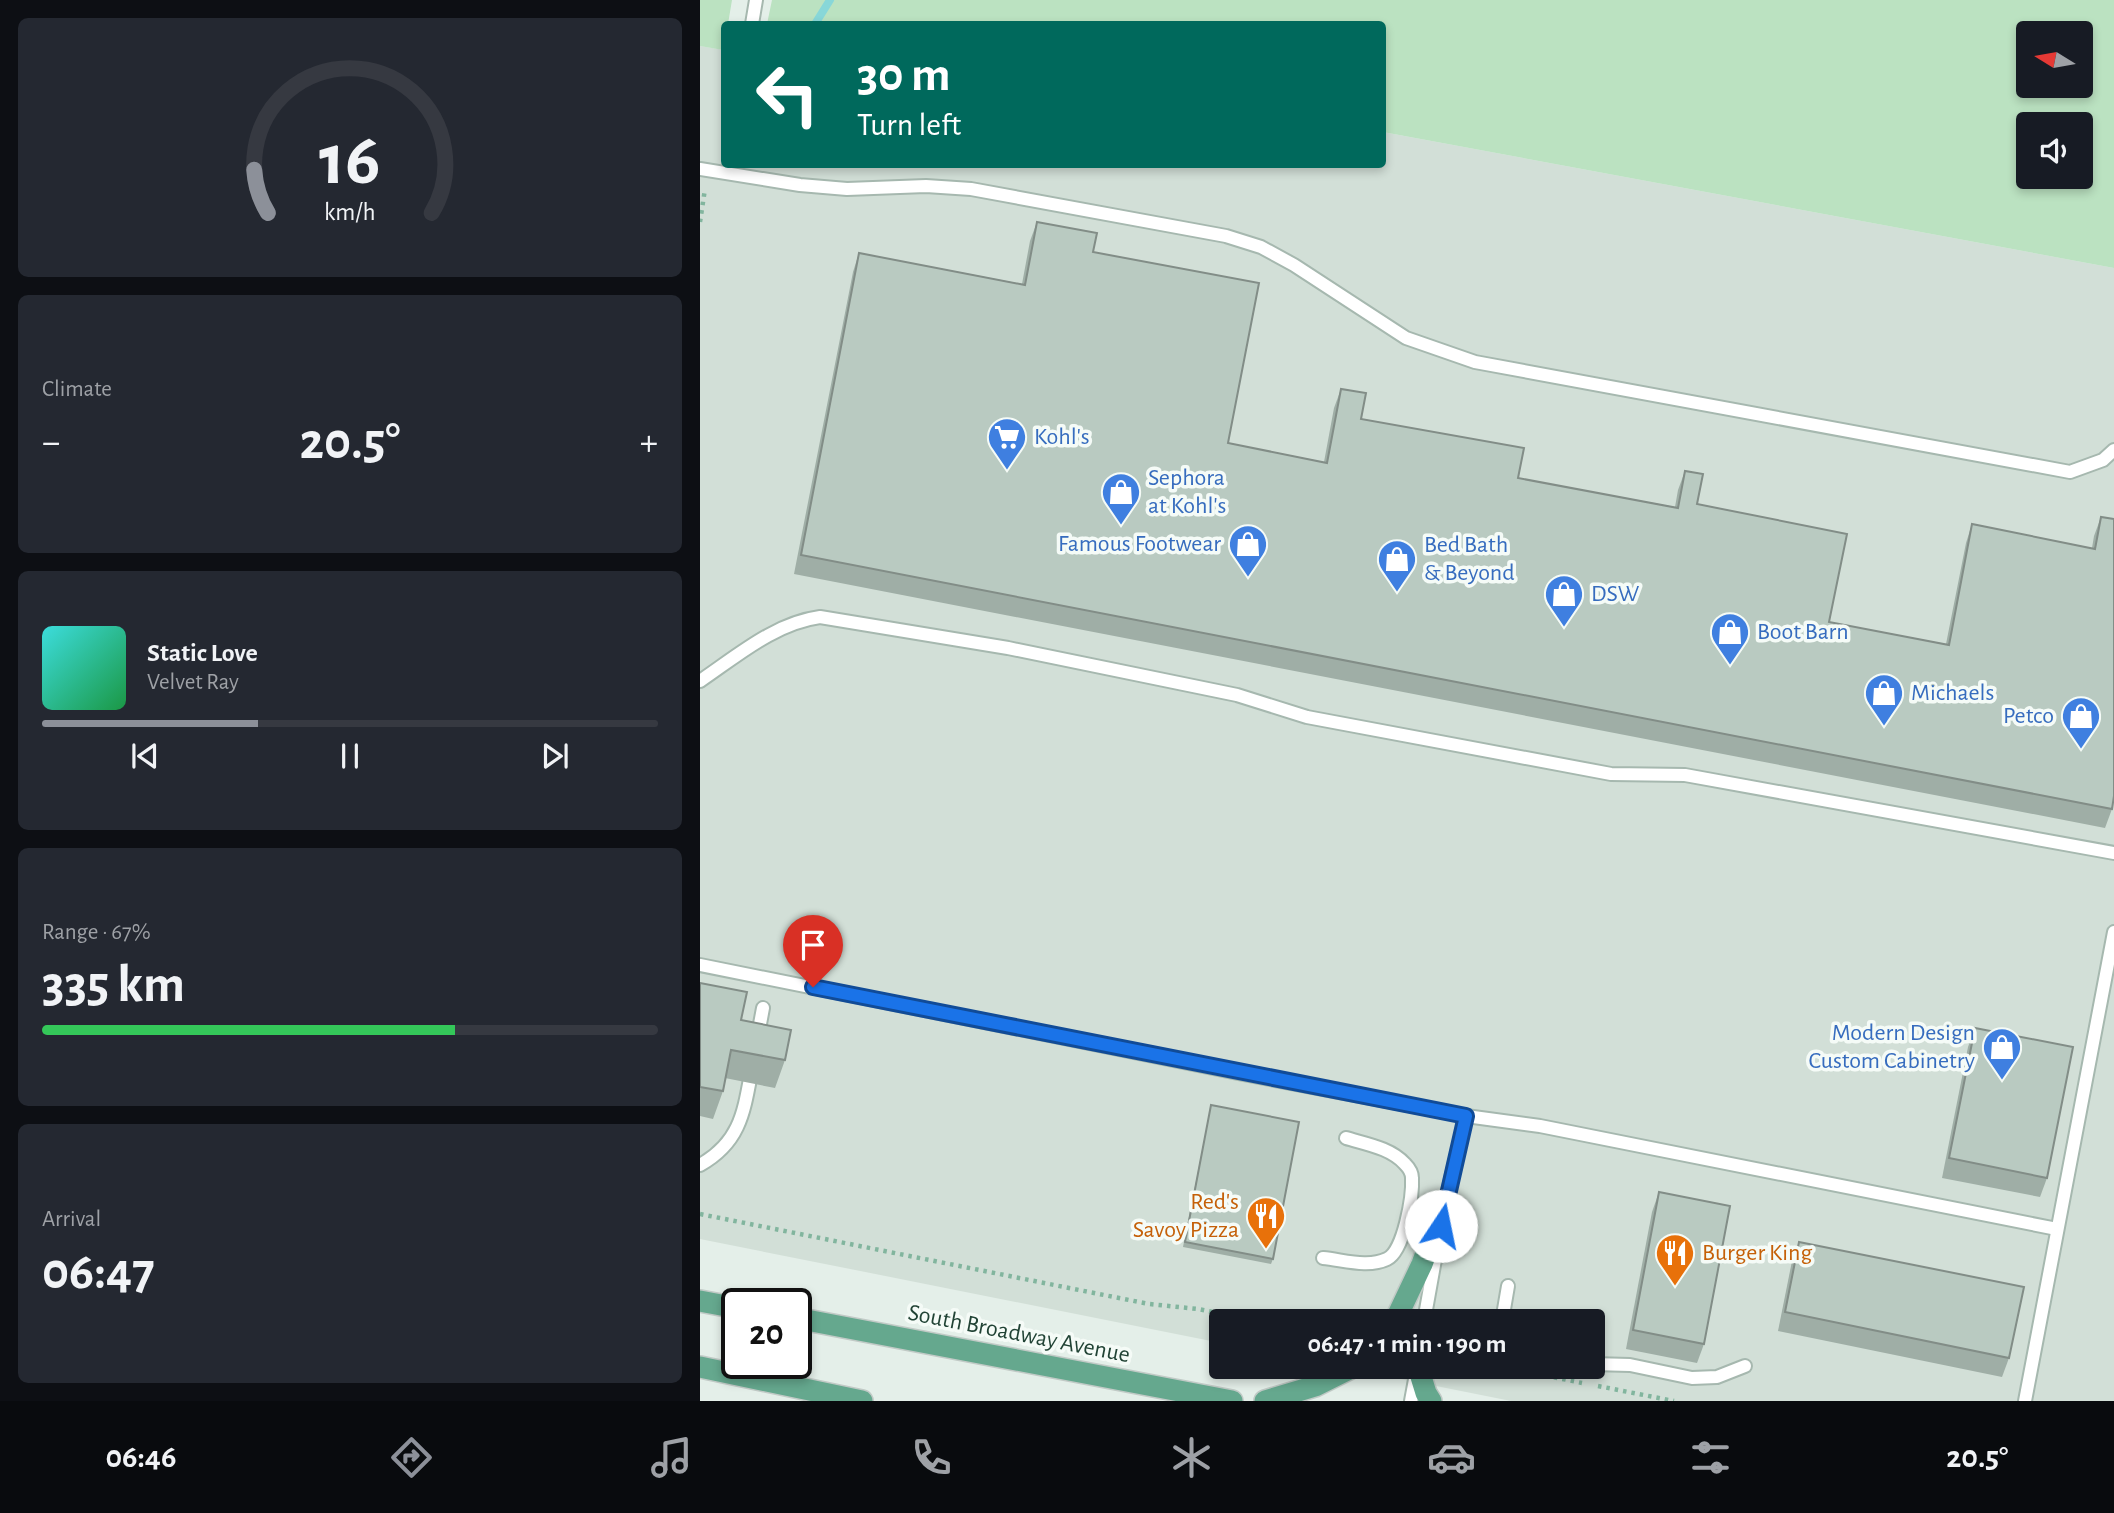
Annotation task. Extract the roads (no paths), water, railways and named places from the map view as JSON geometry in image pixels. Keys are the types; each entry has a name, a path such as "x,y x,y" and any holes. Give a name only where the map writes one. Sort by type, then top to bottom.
{"main road":[{"path":"1401,1309 1422,1264 1445,1202"},
{"path":"700,1301 721,1305"},
{"name":"South Broadway Avenue","path":"812,1321 1233,1401"},
{"path":"700,1367 862,1401"},
{"path":"1265,1401 1315,1387 1330,1379"},
{"path":"1422,1379 1431,1401"}],"lane":[{"path":"752,21 756,0"},
{"path":"704,170 747,171 846,189 926,186 971,189 1226,236 1261,247 1294,265 1406,338 1475,362 2070,472 2103,460 2114,450"},
{"path":"2103,460 2114,468"},
{"path":"700,681 770,635 799,622 820,617 1008,648 1237,695 1307,717 1611,774 1685,775 2114,853"},
{"path":"2025,1401 2114,932"},
{"path":"700,965 1238,1073 1466,1116 1540,1126 2057,1229"},
{"path":"701,1165 717,1156 733,1137 743,1114 763,1008"},
{"path":"1426,1309 1445,1202 1466,1116"},
{"path":"1323,1258 1378,1262 1391,1257 1398,1250 1403,1234 1412,1175 1408,1166 1388,1152 1346,1138"},
{"path":"1504,1309 1508,1286"},
{"path":"1605,1366 1630,1365 1692,1378 1717,1377 1745,1366"},
{"path":"1411,1401 1416,1379"}],"waterway":[{"path":"817,21 830,0"}],"place":[{"name":"Kohl's","path":"1007,471"},
{"name":"Sephora at Kohl's","path":"1121,526"},
{"name":"Famous Footwear","path":"1248,578"},
{"name":"Bed Bath & Beyond","path":"1397,593"},
{"name":"DSW","path":"1564,628"},
{"name":"Boot Barn","path":"1730,666"},
{"name":"Michaels","path":"1884,727"},
{"name":"Petco","path":"2081,750"},
{"name":"Modern Design Custom Cabinetry","path":"2002,1081"},
{"name":"Red's Savoy Pizza","path":"1266,1250"},
{"name":"Burger King","path":"1675,1287"}]}
